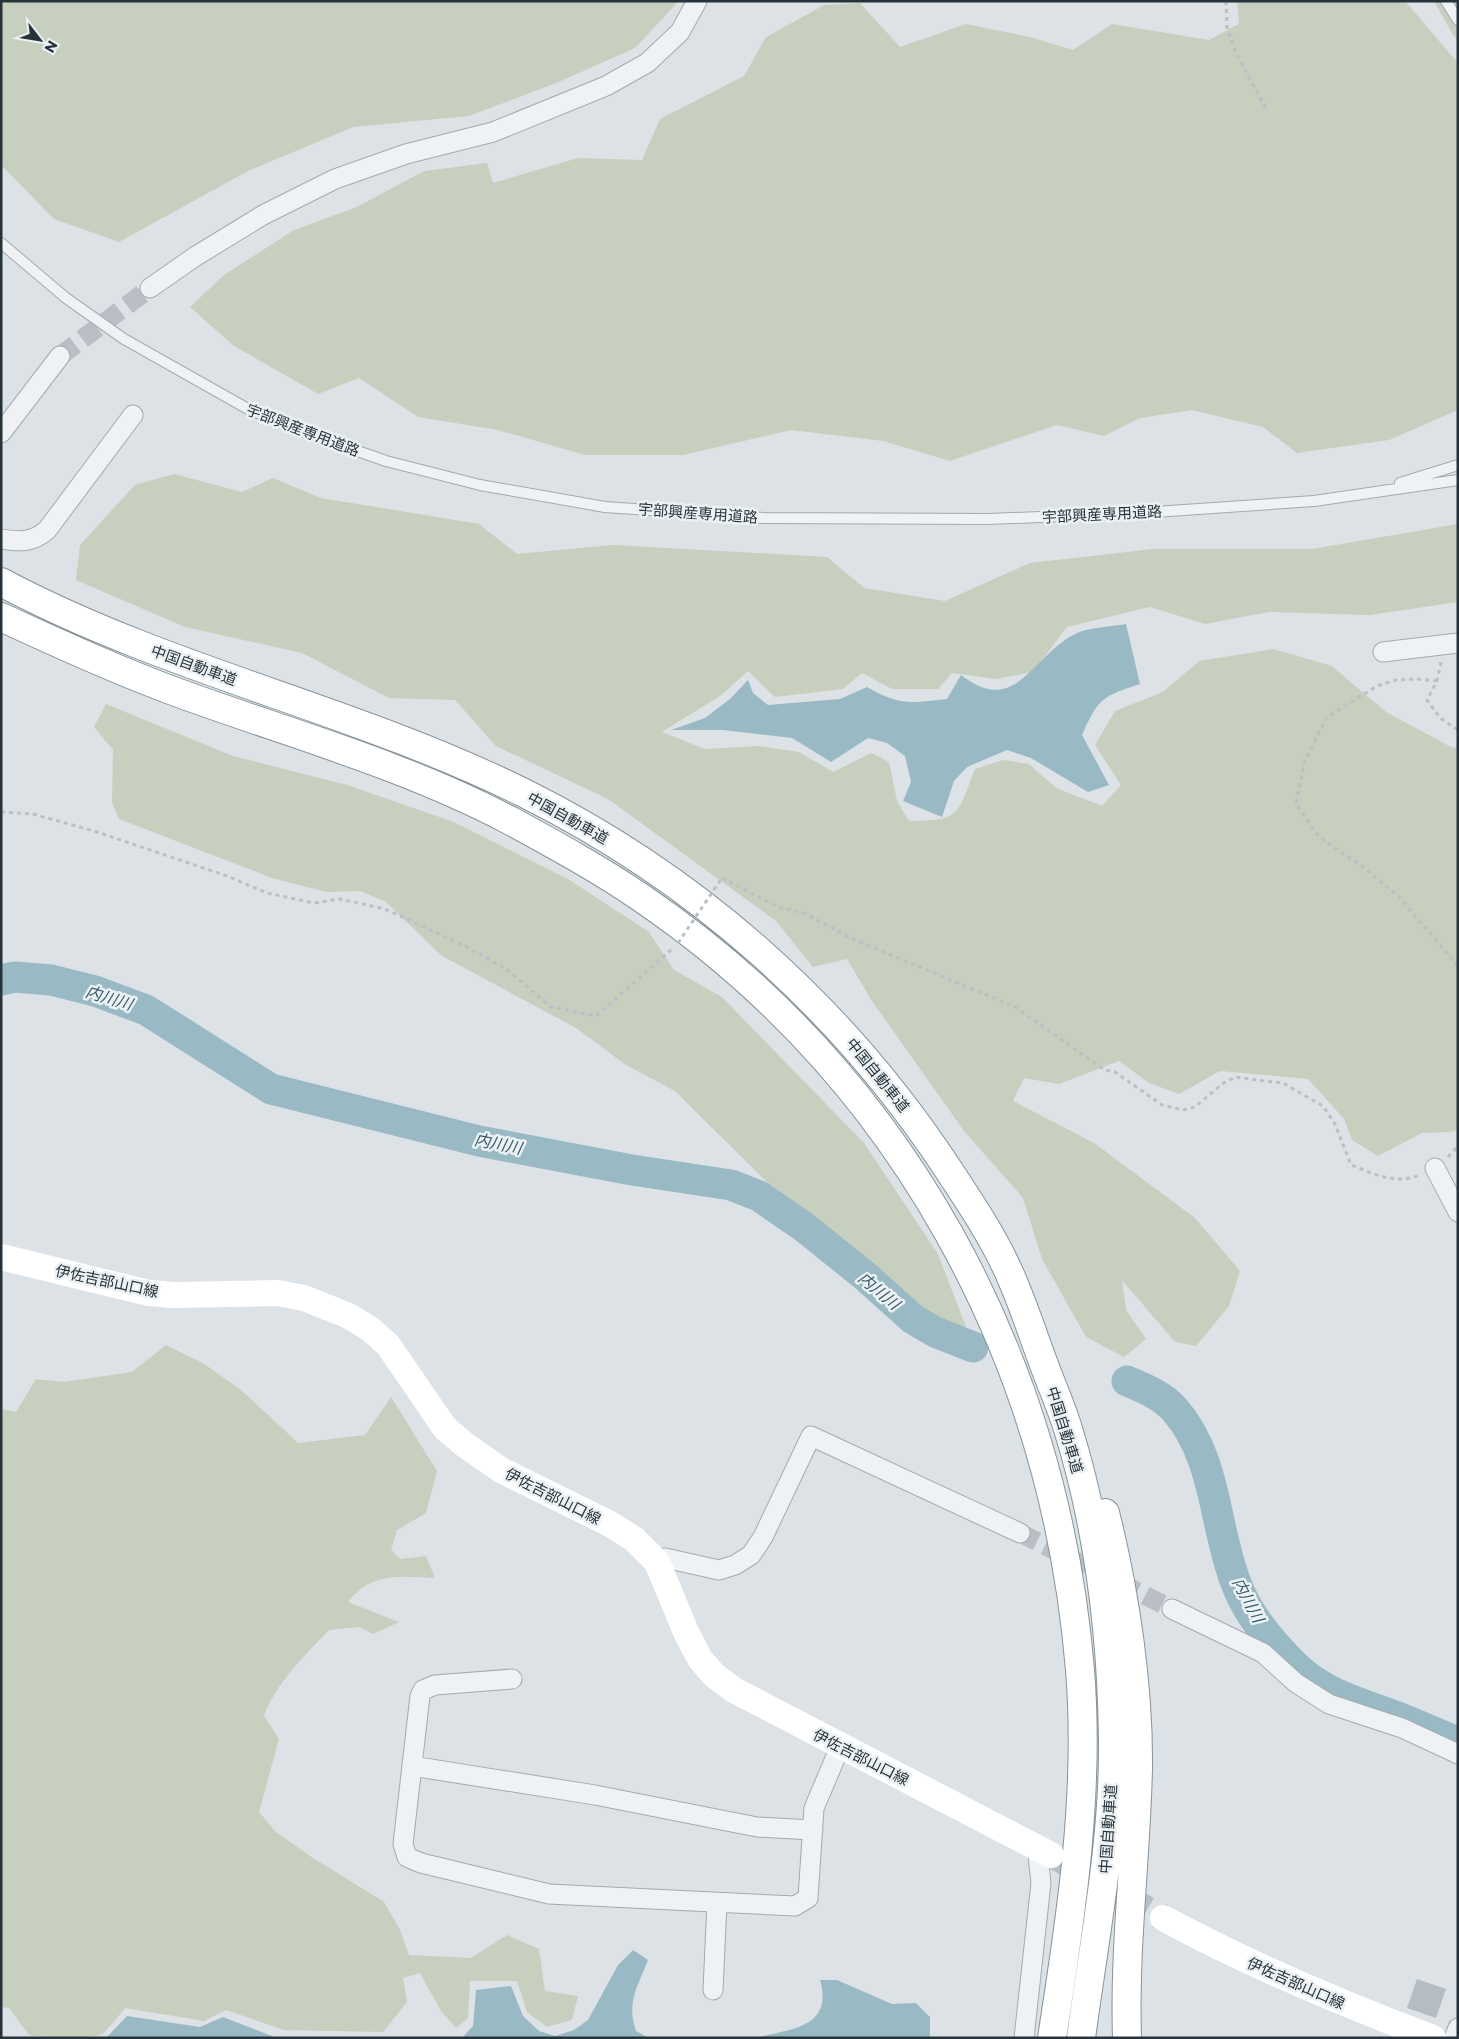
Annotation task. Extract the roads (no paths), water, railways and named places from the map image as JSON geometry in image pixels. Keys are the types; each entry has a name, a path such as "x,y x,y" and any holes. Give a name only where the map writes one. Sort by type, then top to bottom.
{"highway":[{"name":"中国自動車道","path":"1,582 62,612 172,658 429,750 524,793 595,831 672,882 749,941 818,1007 860,1051 898,1098 978,1215 1005,1264 1018,1292 1067,1427 1086,1496 1103,1600 1111,1673 1113,1749 1104,1887 1081,2038"},
{"name":"中国自動車道","path":"1,617 80,655 173,691 322,743 465,799 510,821 600,872 644,899 724,961 764,997 808,1040 866,1108 892,1143 953,1237 995,1323 1012,1366 1048,1475 1069,1577 1080,1672 1082,1725 1079,1824 1074,1880 1052,2038"},
{"path":"1018,1292 1084,1434 1115,1553 1128,1637 1136,1714 1138,1766 1135,1863 1127,1972 1127,2038"}],"main road":[{"name":"伊佐吉部山口線","path":"1,1256 149,1293 278,1293 304,1298 349,1316 370,1329 388,1345 445,1428 465,1446 525,1483 612,1525 634,1539 657,1562 686,1632 700,1659 714,1675 757,1704 1044,1851"},
{"name":"伊佐吉部山口線","path":"1163,1918 1226,1952 1351,2007 1433,2038"}],"street":[{"path":"150,288 196,256 263,215 335,179 406,154 493,132 606,86 646,63 680,32 697,1"},
{"path":"1,433 60,356"},
{"path":"1,539 19,542 36,539 47,530 134,415"},
{"path":"1383,652 1451,644"},
{"path":"1435,1168 1458,1212"},
{"path":"657,1562 665,1558 719,1570 735,1565 751,1555 764,1537 811,1436 1020,1533"},
{"path":"1172,1609 1263,1653 1296,1683 1329,1704 1402,1728 1458,1754"},
{"path":"512,1679 435,1685 423,1690 403,1844 407,1856 420,1864 549,1894 795,1906 808,1898 814,1808 840,1747"},
{"path":"412,1766 595,1795 758,1827 813,1830"},
{"path":"1024,2038 1044,1851"},
{"path":"713,1990 717,1903"},
{"path":"1454,2038 1458,2028"}],"lane":[{"path":"1446,1 1458,20"},
{"name":"宇部興産専用道路","path":"1,243 66,298 124,339 186,376 248,409 309,434 386,461 480,485 605,506 764,518 988,519 1140,513 1314,501 1458,480"},
{"path":"1371,492 1458,465"}],"water":[{"path":"1126,624 1140,684 1117,692 1103,700 1088,722 1082,735 1109,785 1088,792 1031,758 1007,750 967,767 954,781 942,817 903,801 911,782 905,756 887,743 868,738 831,762 792,738 723,730 671,730 705,718 730,699 748,680 753,693 768,705 840,699 867,687 888,697 906,702 947,699 961,675 980,686 995,690 1009,687 1021,680 1058,645 1073,635 1092,629"},
{"path":"633,1950 648,1960 634,1994 632,2011 636,2031 649,2038 462,2038 473,2026 476,1990 511,1986 523,2016 539,2031 555,2036 574,2030 588,2020 618,1965"},
{"path":"820,1980 837,1980 892,2004 916,2003 930,2017 930,2038 755,2038 794,2029 815,2018 821,2008 823,1996"},
{"path":"127,2016 200,2027 223,2017 277,2038 106,2038"}],"waterway":[{"name":"内川川","path":"1,980 15,977 51,980 95,991 146,1010 271,1089 479,1141 632,1170 731,1185 759,1196 804,1227 865,1276 913,1319 935,1332 973,1347"},
{"name":"内川川","path":"1127,1381 1165,1401 1175,1410 1189,1429 1207,1471 1223,1539 1236,1583 1246,1605 1260,1626 1292,1663 1315,1682 1340,1695 1458,1742"}],"tunnel":[{"path":"60,356 150,288"},
{"path":"1020,1533 1172,1609"},
{"path":"1057,1858 1163,1918"}]}
